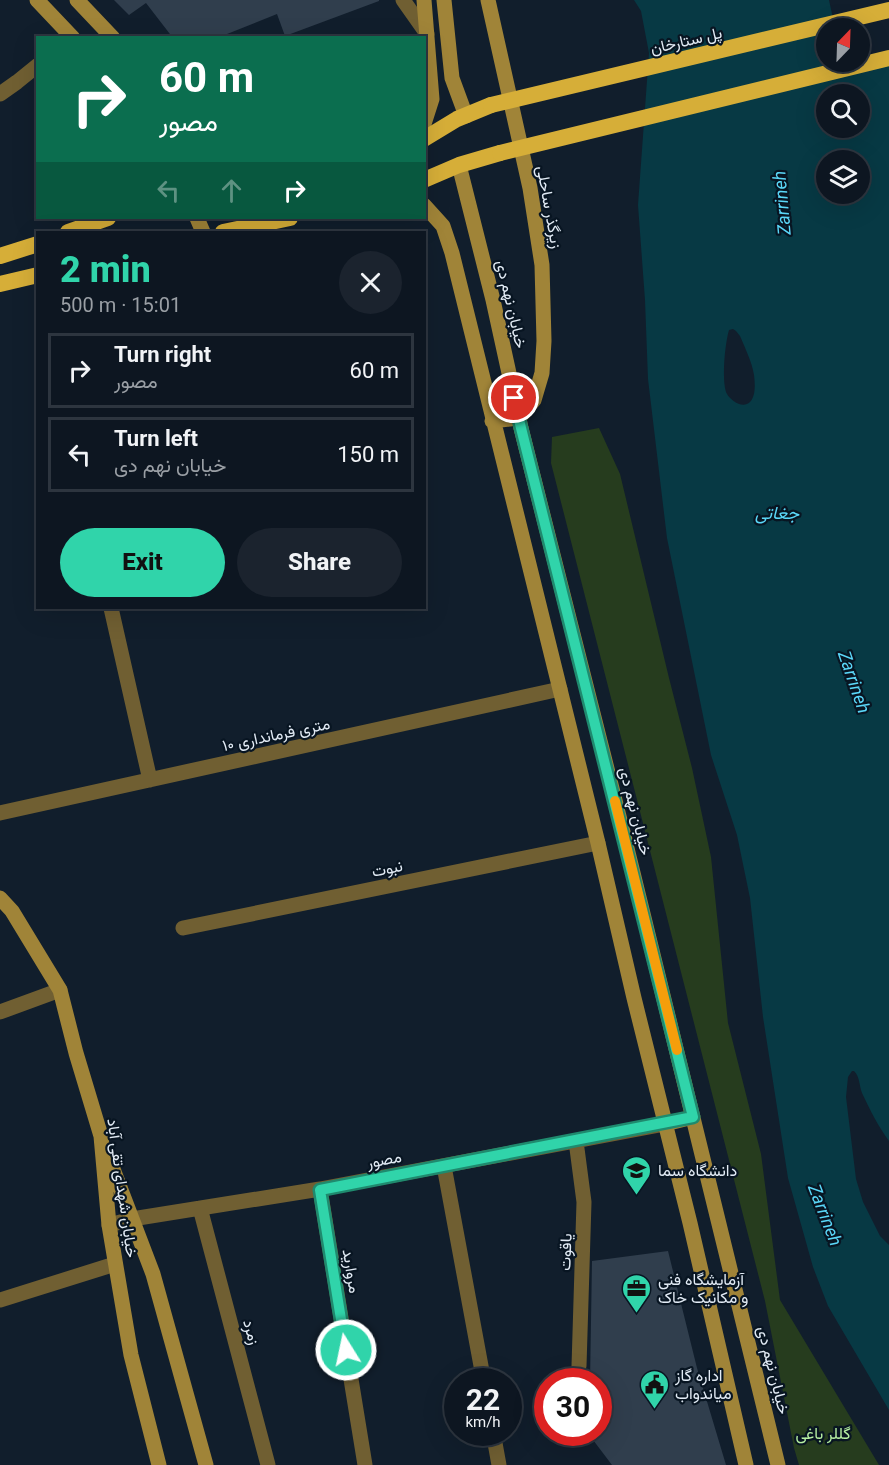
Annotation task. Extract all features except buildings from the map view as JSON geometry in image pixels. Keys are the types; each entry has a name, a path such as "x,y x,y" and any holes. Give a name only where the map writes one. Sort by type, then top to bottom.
{"highway":[{"name":"پل ستارخان","path":"426,138 457,119 491,105 889,10"},
{"path":"426,179 459,165 500,153 889,58"},
{"path":"71,231 105,219"},
{"path":"225,231 246,222 279,219"},
{"path":"0,256 36,245"},
{"path":"0,284 36,275"}],"main road":[{"path":"37,0 70,36"},
{"path":"77,0 110,36"},
{"path":"424,0 432,99 426,118"},
{"path":"444,0 452,78 466,116"},
{"name":"زیرگذر ساحلی","path":"488,0 530,188 542,265 544,341 542,373 534,400 519,418"},
{"name":"خیابان نهم دی","path":"459,165 493,300 519,418 778,1465"},
{"path":"426,207 443,226 452,253 598,843 746,1465"},
{"path":"492,421 519,418"},
{"name":"خیابان شهدای تقی آباد","path":"0,898 12,911 60,990 100,1136 109,1225 131,1355 159,1465"},
{"path":"665,1124 693,1117"},
{"path":"100,1136 153,1274 206,1465"}],"street":[{"path":"403,0 427,34"},
{"path":"0,94 36,67"},
{"path":"111,609 150,780"},
{"name":"۱۰ متری فرمانداری","path":"0,813 560,689"},
{"name":"نبوت","path":"183,928 598,843"},
{"path":"0,1012 60,990"},
{"name":"مصور","path":"109,1225 132,1219 320,1190 665,1124"},
{"name":"یاقوت","path":"576,1141 584,1202 579,1366"},
{"path":"444,1166 481,1368"},
{"name":"مروارید","path":"320,1190 365,1465"},
{"name":"زمرد","path":"200,1208 268,1465"},
{"path":"0,1300 116,1264"},
{"path":"496,1446 499,1465"}],"green space":[{"name":"گللر باغی","path":"599,428 620,474 692,768 711,857 728,1023 761,1154 780,1300 879,1465 799,1465 794,1448 765,1301 551,463 552,437"}],"water":[{"name":"جغاتی","path":"634,0 829,0 833,18 816,18 816,72 870,72 870,58 889,64 889,1141 868,1106 854,1071 848,1077 846,1097 856,1179 863,1202 880,1236 889,1245 889,1410 828,1306 813,1267 788,1178 763,1017 750,898 737,835 711,755 667,538 648,379 638,205 649,53 641,11","holes":["733,329 740,336 753,370 755,385 753,396 750,402 744,405 731,399 725,389 726,344 729,330"]}],"slow traffic":[{"path":"615,801 677,1050"}],"place":[{"name":"دانشگاه سما","path":"637,1196"},
{"name":"آزمایشگاه فنی و مکانیک خاک","path":"637,1314"},
{"name":"اداره گاز میاندواب","path":"654,1410"}],"route":[{"path":"346,1350 320,1190 693,1117 514,398"}],"water label":[{"name":"Zarrineh","path":"782,203"},
{"name":"Zarrineh","path":"854,682"},
{"name":"Zarrineh","path":"825,1215"}]}
